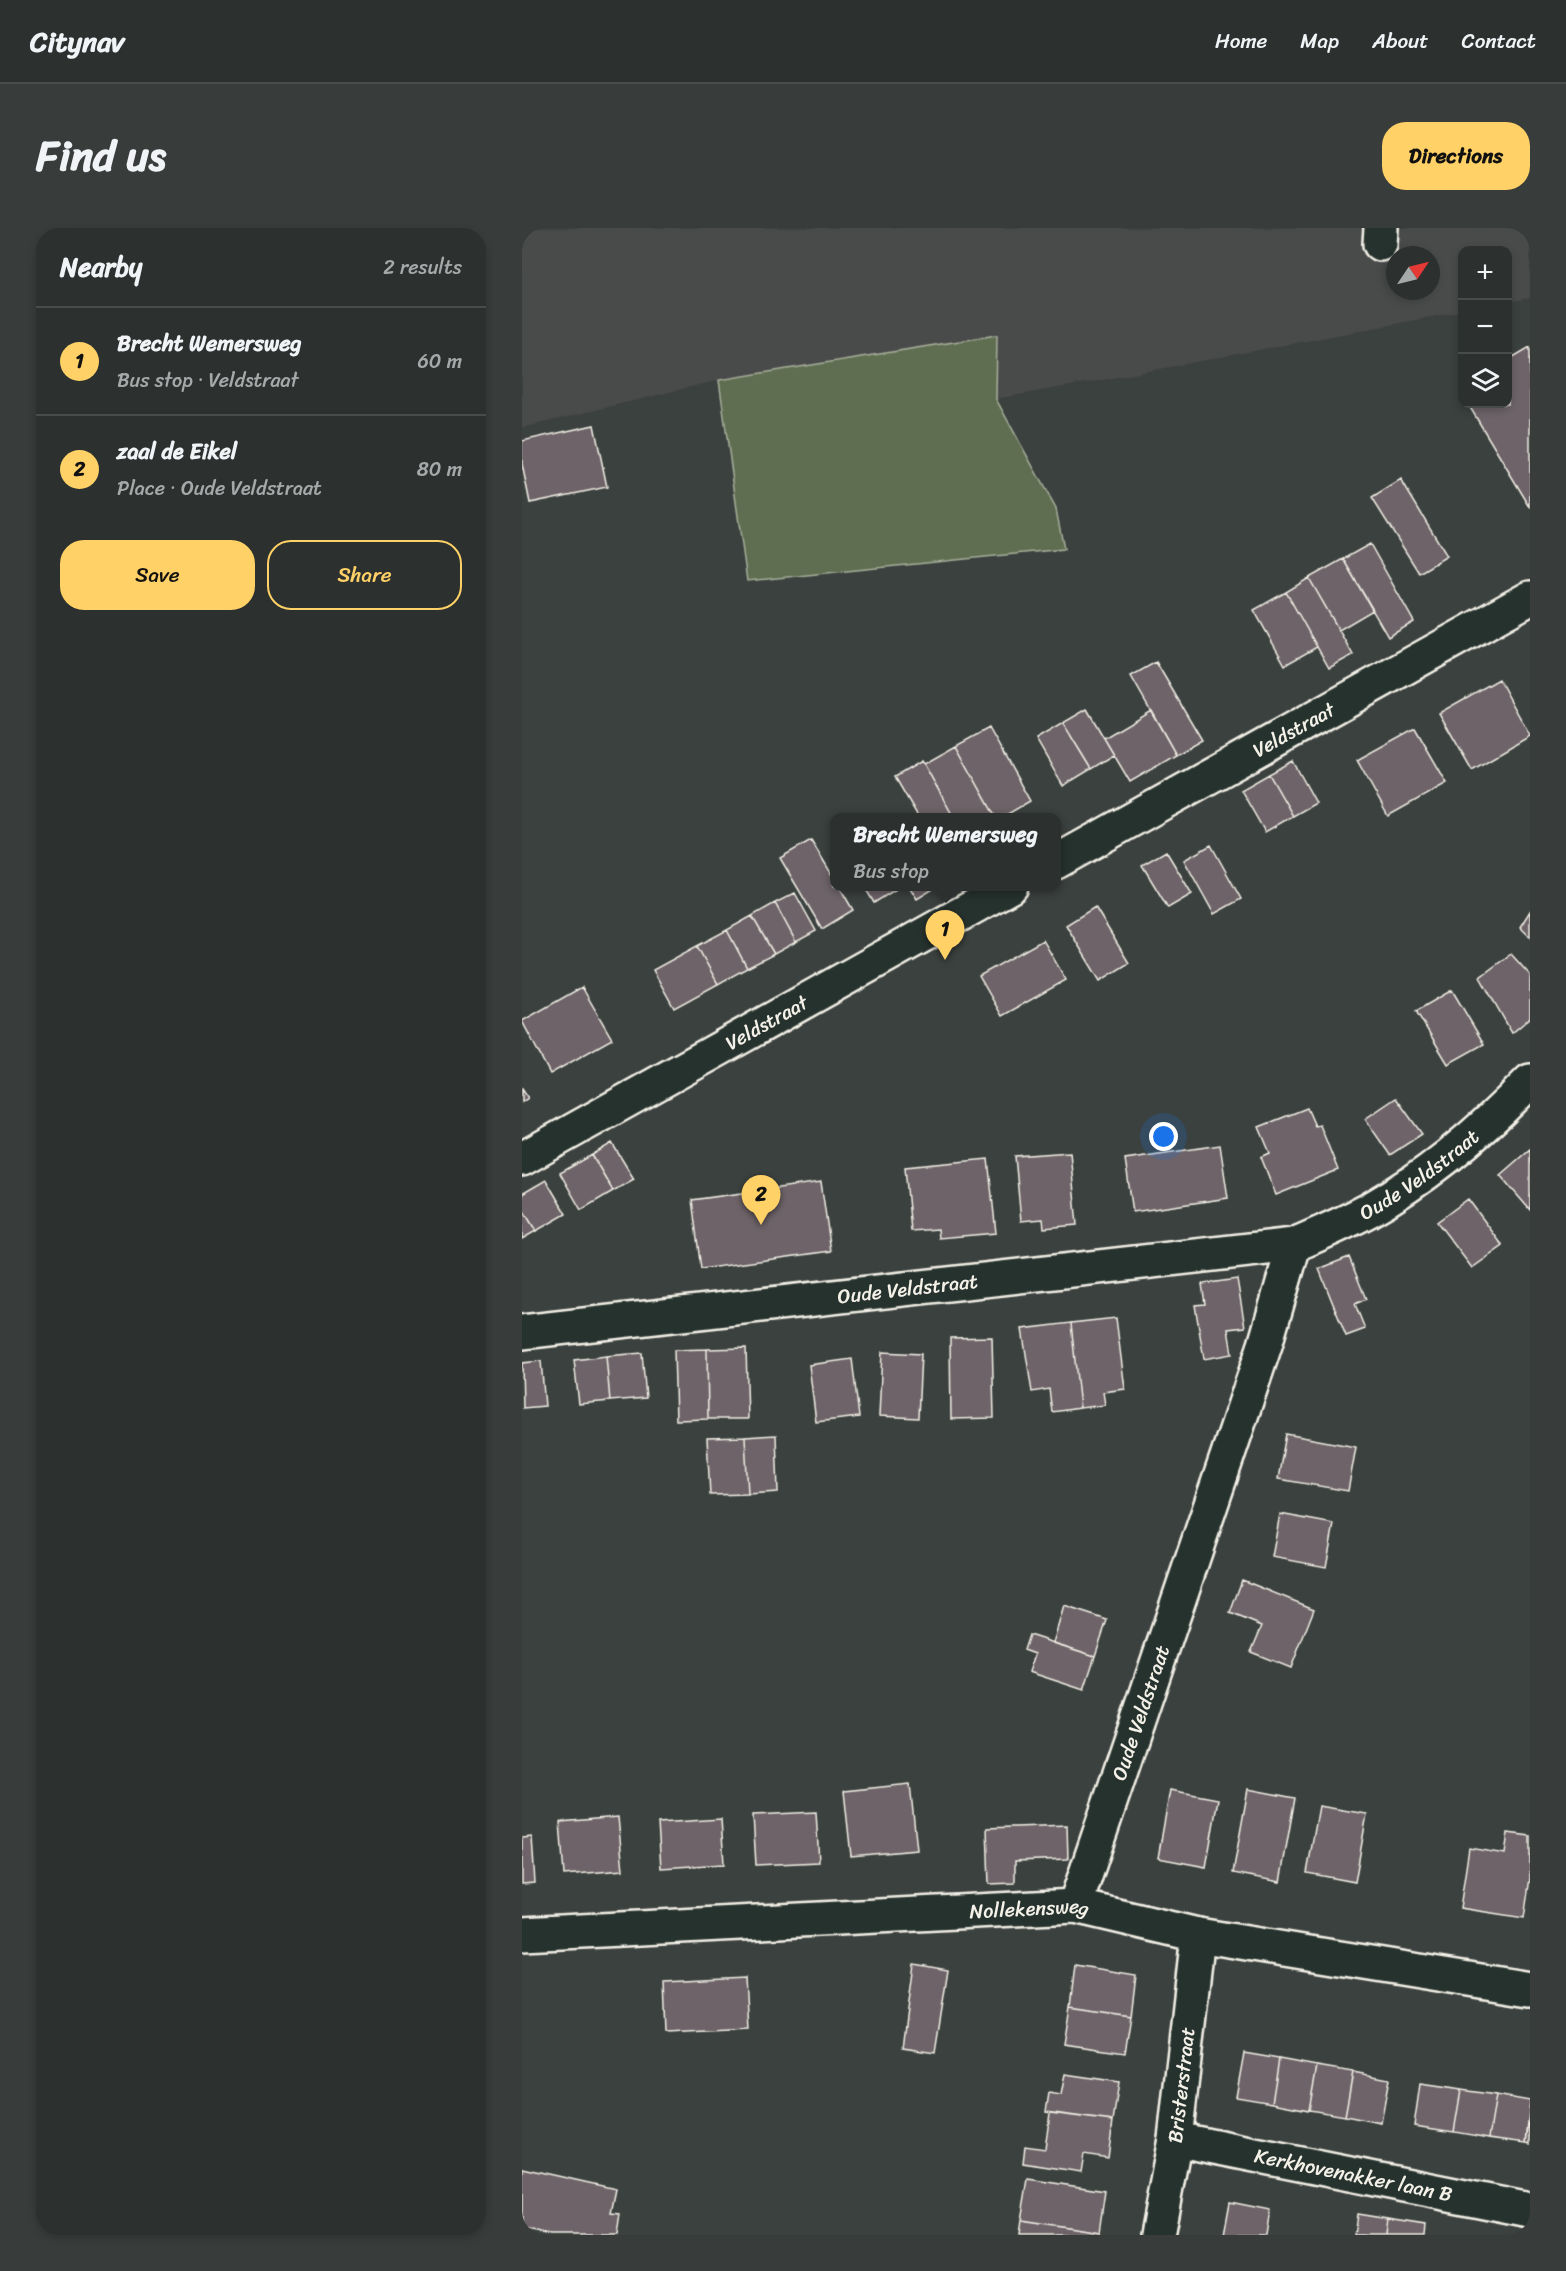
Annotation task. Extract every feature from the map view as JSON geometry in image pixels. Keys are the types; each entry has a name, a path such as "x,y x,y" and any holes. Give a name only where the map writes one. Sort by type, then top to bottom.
{"street":[{"name":"Veldstraat","path":"1061,859 1530,598"},
{"name":"Veldstraat","path":"522,1159 1002,891"},
{"name":"Oude Veldstraat","path":"522,1332 1294,1245 1368,1210 1423,1176 1485,1127 1530,1081"},
{"name":"Oude Veldstraat","path":"1075,1906 1265,1345 1294,1245"},
{"name":"Nollekensweg","path":"522,1934 1075,1906 1198,1935 1530,1989"},
{"name":"Bristerstraat","path":"1157,2235 1175,2139 1198,1935"},
{"name":"Kerkhovenakker laan B","path":"1175,2139 1530,2210"}],"shaded area":[{"path":"522,228 1530,228 1530,298 1512,301 1512,246 1458,246 1458,312 1102,380 996,399 997,336 719,380 522,428"}],"green space":[{"path":"997,335 996,399 1056,509 1064,549 747,581 719,380"}],"building":[{"path":"1530,347 1530,507 1470,408 1512,408 1512,358"},
{"path":"594,425 607,487 530,503 522,464 522,441"},
{"path":"1401,480 1447,556 1419,573 1372,498"},
{"path":"1370,544 1414,622 1388,637 1343,559"},
{"path":"1343,559 1373,610 1339,630 1309,578"},
{"path":"1309,578 1353,655 1329,668 1286,592"},
{"path":"1286,592 1317,647 1285,665 1254,610"},
{"path":"1156,662 1202,740 1176,755 1131,676"},
{"path":"1499,679 1530,736 1472,770 1439,713"},
{"path":"1087,709 1114,755 1091,769 1063,723"},
{"path":"1151,710 1176,755 1130,782 1104,738"},
{"path":"1063,723 1091,769 1063,786 1036,739"},
{"path":"989,728 1030,801 1010,813 993,813 956,746"},
{"path":"1415,728 1447,783 1388,816 1357,760"},
{"path":"956,746 993,813 951,813 924,764"},
{"path":"922,761 951,813 916,813 895,777"},
{"path":"1293,761 1316,803 1293,816 1269,774"},
{"path":"1269,774 1293,816 1265,832 1241,790"},
{"path":"811,840 830,871 830,891 842,891 853,910 822,929 780,858"},
{"path":"1211,845 1241,899 1214,914 1184,860"},
{"path":"1166,851 1192,894 1168,908 1142,865"},
{"path":"867,891 893,891 874,903"},
{"path":"912,891 930,891 917,899"},
{"path":"795,893 816,931 796,942 775,903"},
{"path":"775,903 796,942 774,954 752,916"},
{"path":"1095,907 1129,963 1100,981 1066,925"},
{"path":"1530,911 1530,937 1520,927"},
{"path":"752,916 774,954 747,968 727,930"},
{"path":"727,930 747,968 718,984 697,946"},
{"path":"1043,940 1066,980 1002,1016 979,976"},
{"path":"697,946 718,984 674,1008 653,970"},
{"path":"1511,954 1530,975 1530,1018 1512,1033 1480,977"},
{"path":"582,987 612,1039 550,1074 522,1021"},
{"path":"1452,990 1484,1044 1448,1064 1416,1011"},
{"path":"522,1089 528,1098 522,1102"},
{"path":"1396,1098 1422,1134 1390,1155 1365,1119"},
{"path":"1307,1108 1315,1126 1320,1125 1338,1170 1276,1195 1261,1157 1270,1153 1259,1127"},
{"path":"612,1143 634,1179 613,1191 592,1155"},
{"path":"1220,1145 1228,1198 1133,1212 1125,1159"},
{"path":"1530,1149 1530,1210 1500,1175"},
{"path":"1070,1152 1077,1225 1044,1228 1043,1219 1021,1221 1015,1156"},
{"path":"592,1155 613,1191 581,1210 560,1173"},
{"path":"988,1159 996,1233 939,1238 938,1229 911,1231 905,1167"},
{"path":"546,1180 566,1214 536,1231 522,1208 522,1194"},
{"path":"821,1182 831,1251 701,1269 692,1200"},
{"path":"1468,1199 1503,1246 1472,1268 1437,1222"},
{"path":"522,1208 536,1231 522,1239"},
{"path":"1349,1257 1366,1299 1355,1304 1365,1329 1346,1336 1319,1269"},
{"path":"1237,1279 1245,1327 1228,1329 1232,1354 1204,1359 1195,1305 1205,1304 1202,1284"},
{"path":"1116,1318 1125,1389 1103,1392 1105,1405 1080,1408 1071,1323"},
{"path":"1071,1323 1080,1408 1052,1412 1049,1389 1032,1392 1022,1329"},
{"path":"992,1337 994,1418 951,1419 950,1338"},
{"path":"746,1348 748,1419 708,1419 707,1349"},
{"path":"707,1349 708,1419 676,1420 674,1350"},
{"path":"882,1352 921,1354 918,1418 879,1416"},
{"path":"642,1353 646,1398 610,1401 606,1356"},
{"path":"606,1356 610,1401 579,1404 574,1360"},
{"path":"852,1359 859,1417 816,1422 809,1365"},
{"path":"541,1361 545,1406 523,1408 522,1363"},
{"path":"1286,1434 1356,1447 1348,1491 1278,1479"},
{"path":"776,1435 778,1492 748,1494 745,1437"},
{"path":"745,1437 748,1494 710,1495 707,1438"},
{"path":"1280,1514 1334,1524 1326,1567 1272,1557"},
{"path":"1242,1580 1314,1609 1291,1668 1251,1652 1262,1626 1230,1613"},
{"path":"1064,1606 1107,1620 1095,1656 1053,1643"},
{"path":"1029,1635 1095,1656 1084,1690 1029,1672 1035,1654 1024,1650"},
{"path":"910,1784 917,1850 851,1856 844,1791"},
{"path":"1248,1789 1295,1798 1280,1882 1233,1873"},
{"path":"1170,1790 1218,1799 1206,1867 1158,1858"},
{"path":"1319,1806 1367,1814 1355,1882 1307,1873"},
{"path":"816,1812 819,1862 756,1865 753,1815"},
{"path":"618,1817 623,1870 564,1875 560,1822"},
{"path":"721,1819 724,1864 661,1868 658,1823"},
{"path":"1067,1825 1068,1859 1015,1861 1015,1883 989,1884 987,1828"},
{"path":"1508,1833 1530,1836 1530,1878 1524,1918 1460,1908 1469,1848 1505,1854"},
{"path":"532,1837 535,1883 522,1884 522,1838"},
{"path":"914,1964 948,1970 935,2053 903,2048"},
{"path":"1075,1965 1136,1975 1131,2016 1070,2007"},
{"path":"745,1978 748,2030 666,2034 664,1982"},
{"path":"1070,2007 1131,2016 1125,2053 1064,2044"},
{"path":"1244,2053 1279,2059 1272,2103 1236,2097"},
{"path":"1279,2059 1317,2066 1309,2110 1272,2103"},
{"path":"1317,2066 1353,2072 1345,2116 1309,2110"},
{"path":"1353,2072 1389,2079 1381,2123 1345,2116"},
{"path":"1065,2074 1119,2082 1113,2121 1046,2112 1049,2093 1061,2095"},
{"path":"1420,2084 1461,2090 1454,2132 1414,2126"},
{"path":"1461,2090 1496,2095 1489,2138 1454,2132"},
{"path":"1496,2095 1530,2101 1526,2143 1489,2138"},
{"path":"1050,2113 1113,2121 1108,2158 1084,2154 1081,2172 1023,2163 1025,2146 1045,2149"},
{"path":"1530,2114 1530,2144 1526,2143"},
{"path":"522,2168 616,2189 611,2213 620,2214 617,2235 550,2235 522,2229"},
{"path":"1028,2179 1105,2191 1099,2232 1021,2220"},
{"path":"1230,2202 1270,2210 1266,2235 1224,2235"},
{"path":"1357,2214 1388,2219 1386,2235 1354,2235"},
{"path":"1388,2219 1426,2225 1425,2235 1386,2235"},
{"path":"1021,2220 1099,2232 1099,2235 1019,2235"}],"place":[{"name":"Brecht Wemersweg","path":"945,960"},
{"name":"zaal de Eikel","path":"761,1225"}]}
